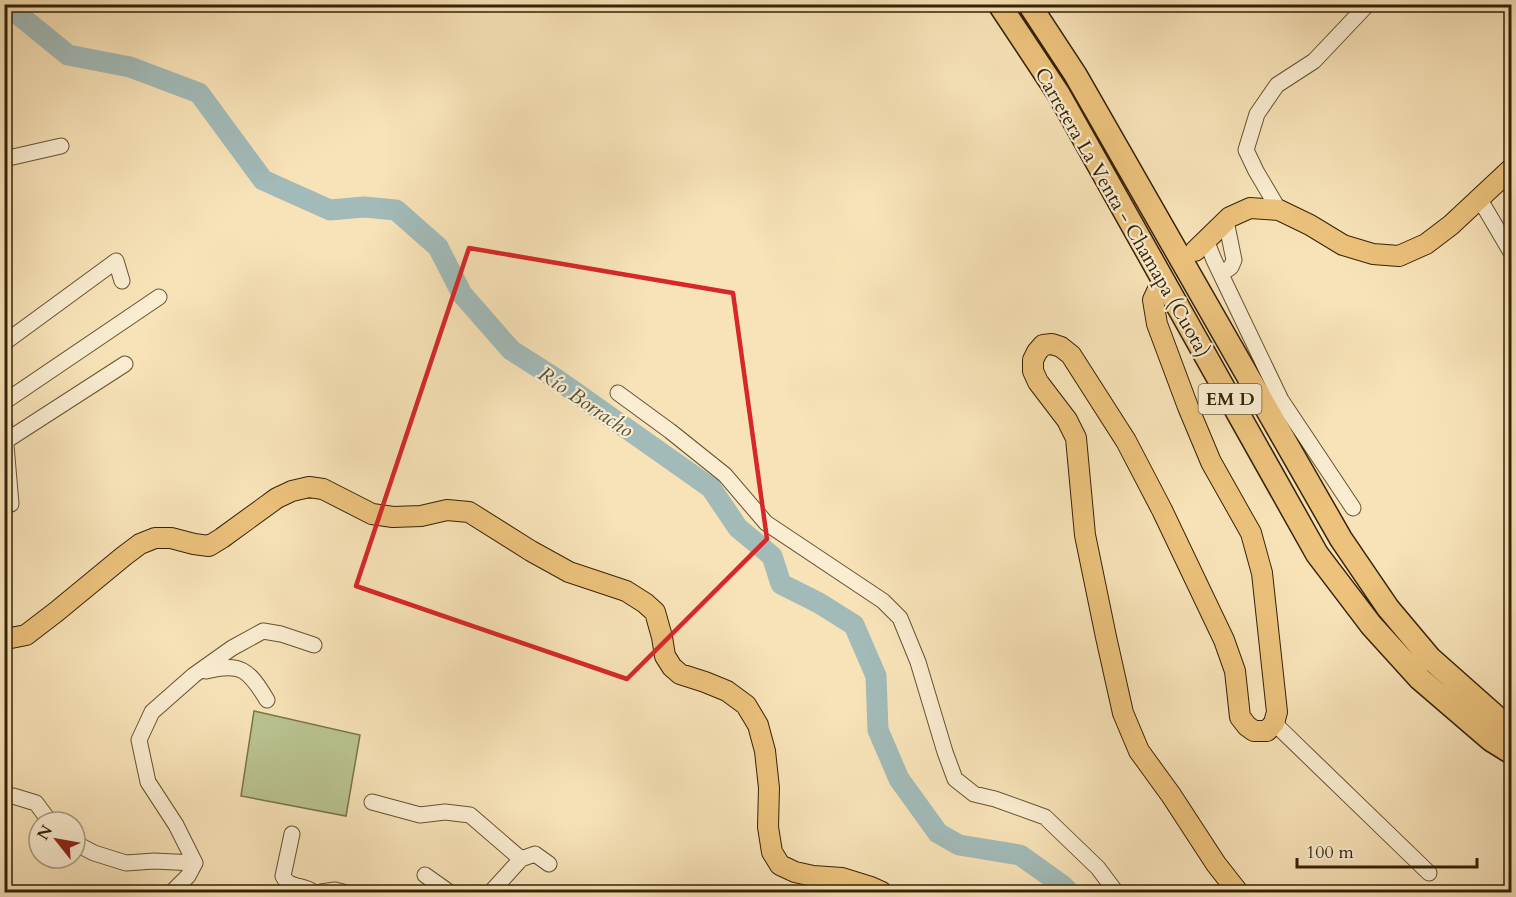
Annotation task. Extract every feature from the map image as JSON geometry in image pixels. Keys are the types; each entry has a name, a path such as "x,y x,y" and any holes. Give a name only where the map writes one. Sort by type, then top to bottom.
{"highway":[{"name":"Carretera La Venta - Chamapa (Cuota)","path":"999,4 1058,93 1317,554 1371,625 1420,679 1491,740 1512,753"},
{"name":"Carretera La Venta - Chamapa (Cuota)","path":"1029,4 1075,74 1341,539 1388,608 1430,658 1501,721 1512,727"}],"main road":[{"path":"1201,246 1230,217 1250,208 1279,210 1343,245 1373,254 1399,256 1426,244 1451,225 1512,168"},
{"path":"1160,285 1154,300 1157,324 1211,462 1251,533 1262,573 1277,712 1274,723 1267,731 1254,731 1240,717 1236,671 1224,640 1126,441 1071,355 1061,347 1052,344 1043,345 1033,360 1033,371 1038,382 1067,420 1076,438 1085,535 1123,713 1139,751 1216,864 1238,892"},
{"path":"4,635 11,638 26,635 140,544 155,538 171,538 209,546 292,490 324,489 372,514 393,517 421,516 447,510 469,512 569,572 626,591 655,612 662,637 664,656 672,667 680,674 727,691 746,705 758,725 765,751 770,788 768,827 772,852 780,865 804,874 842,878 882,892"}],"street":[{"path":"1279,210 1246,150 1257,114 1277,85 1314,61 1368,4"},
{"path":"4,159 61,146"},
{"path":"1479,198 1512,254"},
{"path":"1221,274 1232,267 1234,260 1226,221"},
{"path":"1201,246 1221,274 1281,400 1353,508"},
{"path":"4,343 116,261 122,281"},
{"path":"4,402 159,297"},
{"path":"5,442 125,364"},
{"path":"618,393 725,475 766,523 883,601 900,618 918,662 955,779 974,794 1045,817 1098,868 1116,892"},
{"path":"4,422 11,504"},
{"path":"195,863 176,825 148,782 139,740 152,712 194,675 232,648 262,631 281,634 314,645"},
{"path":"194,675 227,666 240,669 250,676 267,700"},
{"path":"1274,723 1429,873"},
{"path":"13,796 36,803 41,810"},
{"path":"372,802 420,815 445,812 470,815 521,859"},
{"path":"292,834 283,876 289,884 309,888 314,892"},
{"path":"87,849 126,863 154,861 195,863"},
{"path":"491,892 521,859 535,854 549,864"},
{"path":"172,892 188,876 195,863"},
{"path":"425,875 449,892"},
{"path":"321,892 335,890 343,892"}],"highlighted area":[{"path":"469,248 733,293 767,539 627,679 356,586"}],"green space":[{"path":"254,711 360,735 346,816 241,796"}],"waterway":[{"name":"Río Borracho","path":"12,4 14,11 68,55 130,67 199,93 263,180 330,210 364,207 396,210 438,247 462,294 511,350 555,378 711,488 738,528 772,556 781,584 819,603 854,625 876,676 878,730 899,779 938,833 959,845 1020,855 1069,892"}]}
